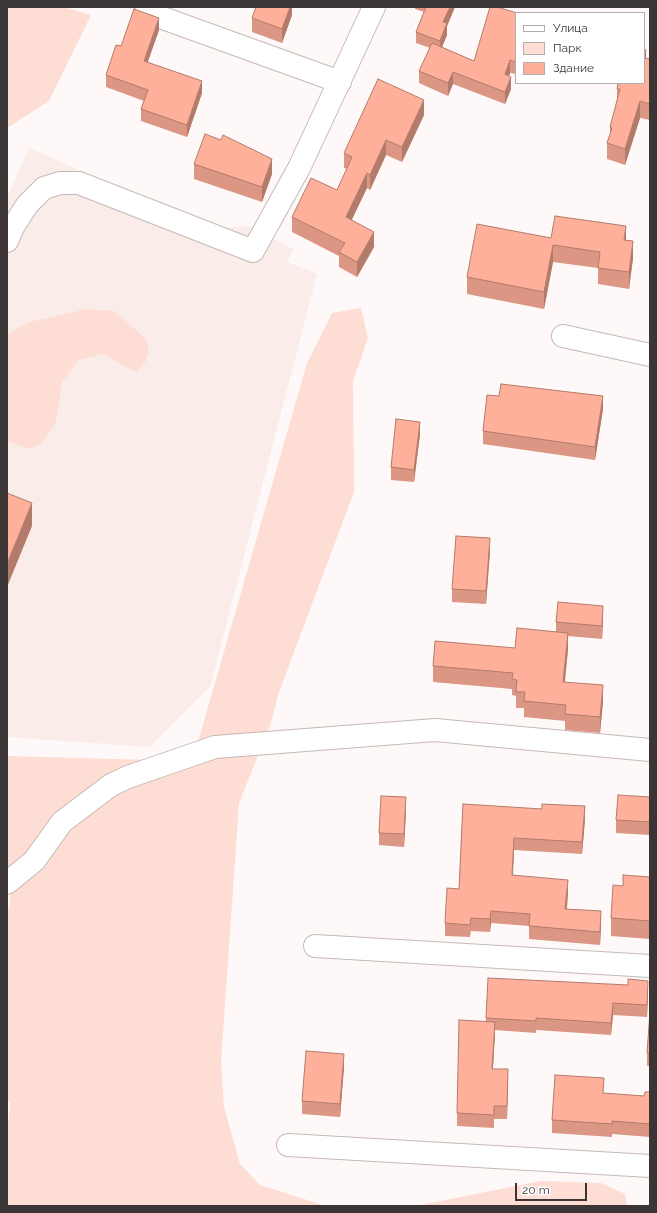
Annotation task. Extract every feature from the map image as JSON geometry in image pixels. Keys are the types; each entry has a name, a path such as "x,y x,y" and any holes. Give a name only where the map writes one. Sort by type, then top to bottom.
{"lane":[{"path":"7,242 27,205 44,188 60,183 78,183 253,251 299,168 374,7"},
{"path":"146,12 340,82"},
{"path":"563,336 650,355"},
{"path":"7,883 34,861 62,822 111,785 128,777 215,747 434,730 650,750"},
{"path":"315,946 650,966"},
{"path":"288,1145 650,1166"}],"shaded area":[{"path":"29,148 214,229 248,226 263,231 275,240 293,249 287,262 317,274 210,687 150,747 7,737 7,197"}],"green space":[{"path":"7,7 64,7 91,15 49,101 7,128"},
{"path":"361,308 368,338 353,381 354,492 278,695 271,723 239,803 221,1062 224,1107 240,1164 260,1185 326,1206 7,1206 7,1137 10,1103 7,1099 7,914 10,903 10,874 7,871 7,756 150,760 198,742 307,363 332,313"},
{"path":"87,309 114,311 146,339 149,352 144,364 136,372 103,354 78,360 62,382 56,422 41,444 30,449 7,441 7,335 29,322"},
{"path":"541,1181 601,1183 625,1194 627,1206 415,1206"}],"building":[{"path":"256,7 290,7 282,29 252,18"},
{"path":"426,7 450,7 443,22 447,23 440,41 416,32"},
{"path":"490,7 497,7 515,12 515,62 510,60 505,74 511,77 505,92 453,72 448,83 419,71 432,43 474,61"},
{"path":"134,9 159,18 144,61 202,81 187,125 141,109 148,90 106,75 116,45 121,46"},
{"path":"645,58 650,59 650,104 640,101 625,149 607,143 612,128 610,127 620,89 617,89 618,84 645,84"},
{"path":"378,79 424,100 402,147 386,140 370,175 367,173 346,217 374,232 357,262 339,252 345,243 292,217 311,178 337,190 352,157 344,153"},
{"path":"205,134 221,140 223,135 272,159 262,187 194,164"},
{"path":"555,216 626,226 624,240 633,241 629,272 598,268 600,252 553,245 544,292 467,277 477,224 551,238"},
{"path":"501,384 603,396 595,447 483,431 487,395 499,396"},
{"path":"396,419 420,422 414,470 391,467"},
{"path":"7,493 32,503 7,564"},
{"path":"456,536 490,538 486,591 452,589"},
{"path":"558,602 603,606 602,626 556,622"},
{"path":"517,628 568,633 563,682 603,685 600,717 565,714 566,705 524,701 525,692 516,692 517,680 512,679 513,673 433,666 435,641 515,648"},
{"path":"618,795 650,797 650,822 616,820"},
{"path":"381,796 406,797 404,834 379,833"},
{"path":"463,804 542,809 542,804 585,806 582,842 514,838 512,875 568,880 565,909 601,911 600,932 529,926 530,914 491,911 490,919 471,918 470,925 445,923 447,888 459,889"},
{"path":"623,875 650,877 650,921 611,918 613,885 623,886"},
{"path":"488,978 628,985 628,979 648,981 647,1005 613,1003 611,1023 536,1018 536,1021 486,1018"},
{"path":"650,1012 650,1053 647,1053"},
{"path":"459,1020 495,1022 492,1069 508,1069 507,1106 494,1106 494,1115 457,1113"},
{"path":"306,1051 344,1054 340,1104 302,1101"},
{"path":"555,1075 604,1078 603,1093 644,1096 645,1092 650,1092 650,1124 612,1121 612,1124 552,1120"}]}
